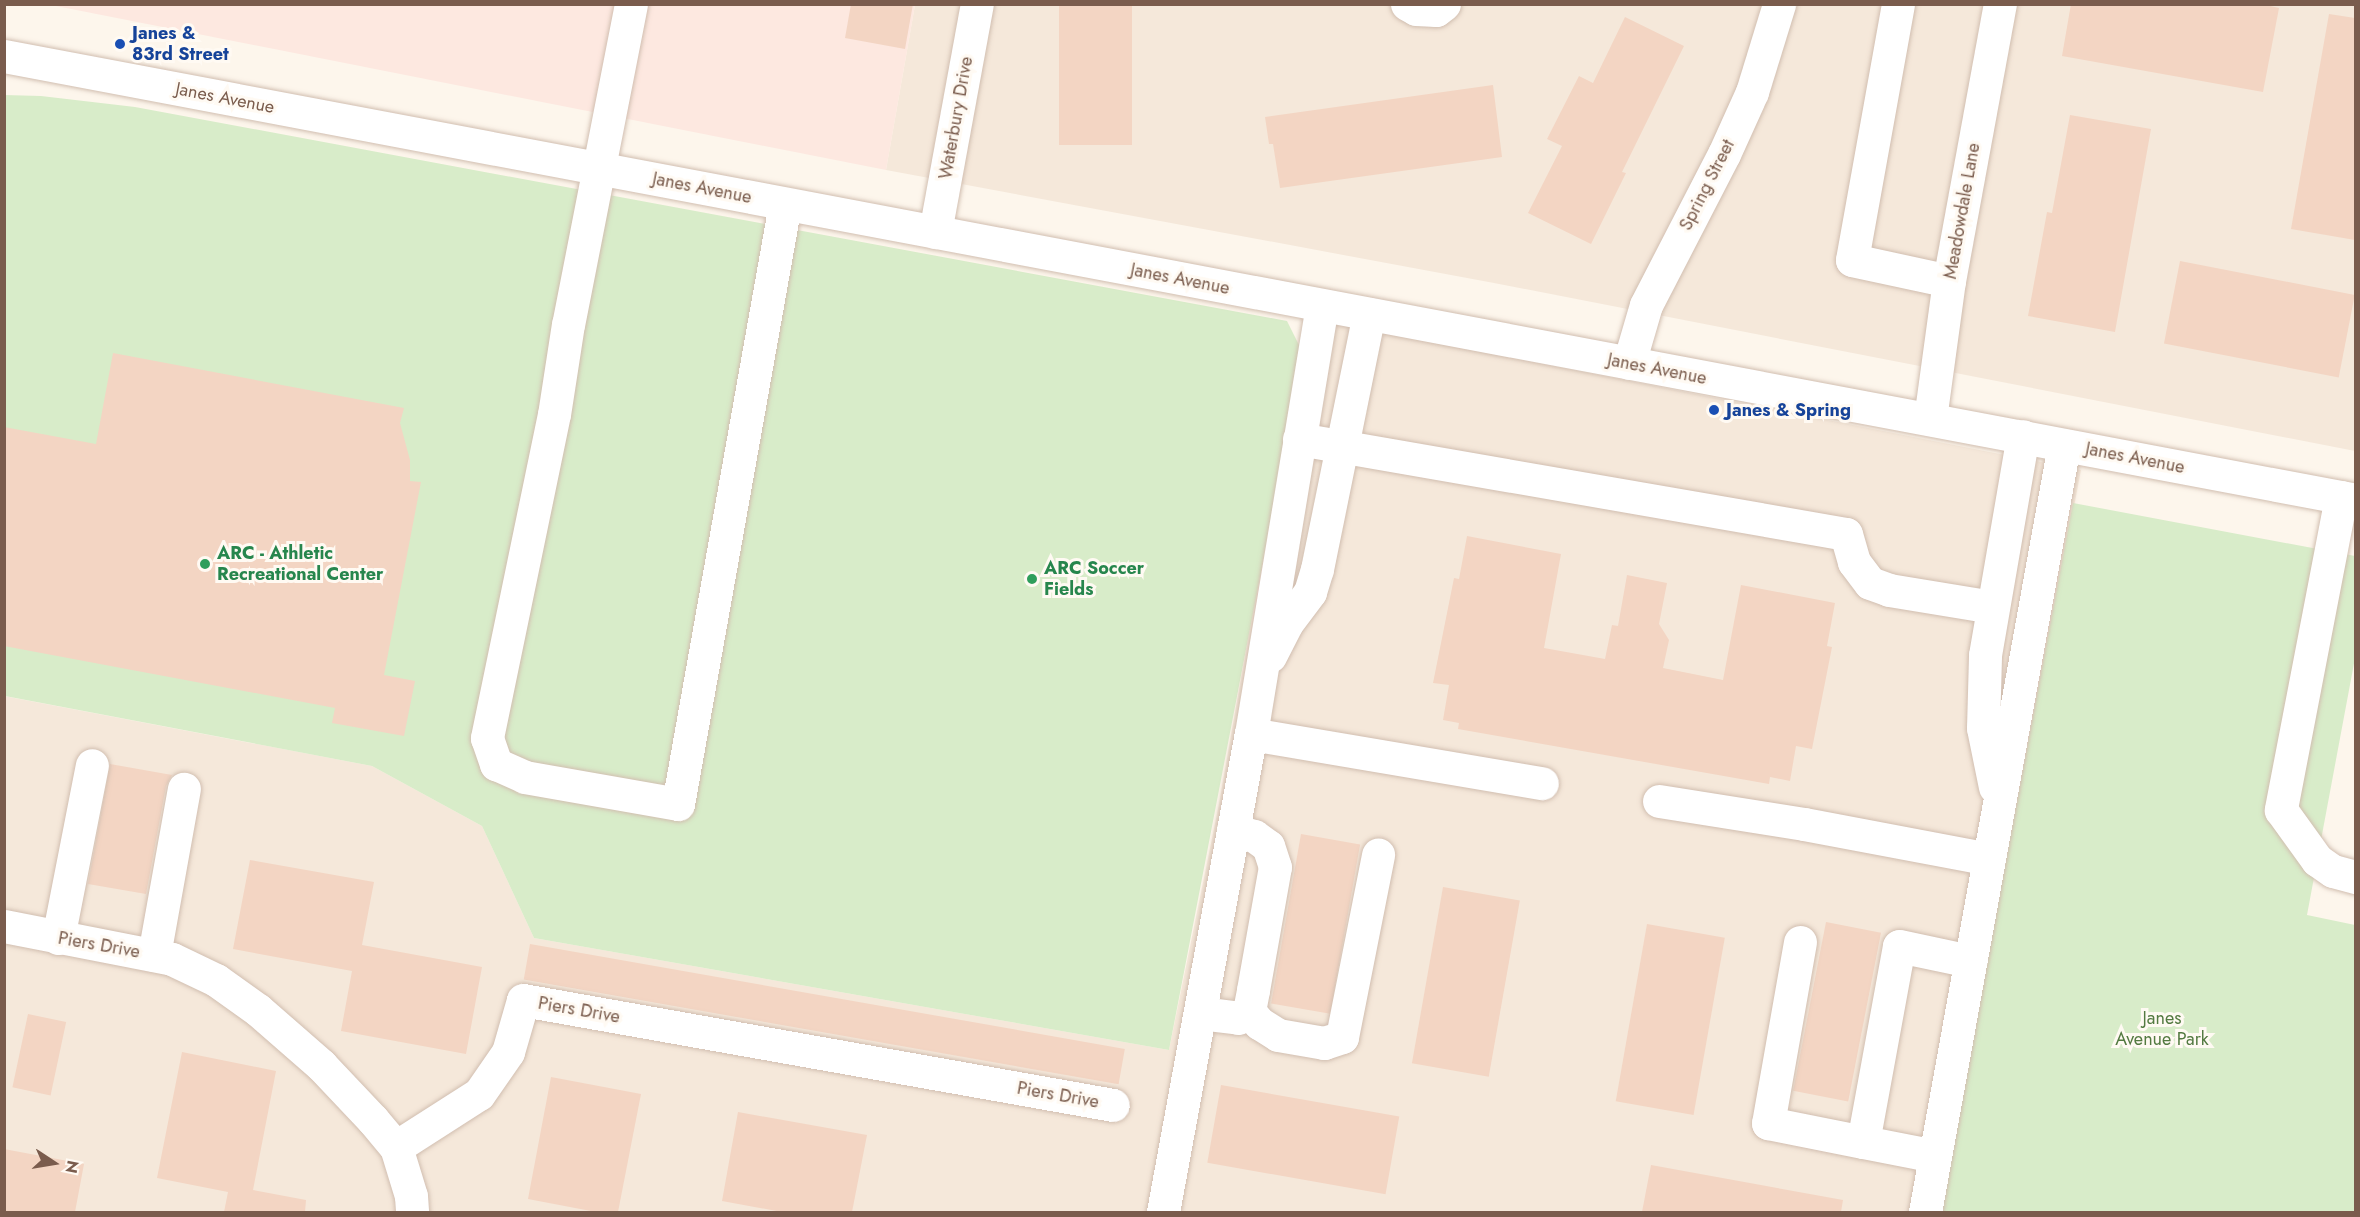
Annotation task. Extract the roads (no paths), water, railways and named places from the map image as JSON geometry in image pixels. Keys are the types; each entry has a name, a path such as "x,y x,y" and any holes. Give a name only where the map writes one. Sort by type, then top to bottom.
{"street":[{"path":"631,4 568,324 554,414 487,738 496,764 525,777 678,804 785,204"},
{"name":"Waterbury Drive","path":"935,232 977,4"},
{"name":"Spring Street","path":"1629,363 1646,305 1724,154 1752,92 1779,4"},
{"path":"1898,4 1852,260 1949,281"},
{"name":"Meadowdale Lane","path":"1930,419 1949,281 2000,4"},
{"name":"Janes Avenue","path":"4,56 2348,498"},
{"path":"1163,1212 1251,734 1322,306"},
{"path":"1260,677 1286,624 1310,592 1325,541 1369,314"},
{"path":"1998,803 1983,728 1985,655 2023,436"},
{"path":"1299,439 1846,534 1854,562 1870,583 1889,590 1993,607"},
{"path":"1925,1212 2064,445"},
{"path":"2348,498 2281,810 2317,860 2333,871 2355,877"},
{"path":"1251,734 1542,783"},
{"path":"58,938 92,765"},
{"path":"154,955 184,789"},
{"path":"1659,801 1804,824 1989,859"},
{"path":"1200,1013 1238,1018 1249,1011 1275,867 1268,846 1254,836 1233,830"},
{"path":"1249,1011 1259,1023 1278,1035 1324,1043 1342,1037 1378,855"},
{"name":"Piers Drive","path":"6,928 172,959 216,980 258,1010 321,1065 396,1148 479,1094 508,1052 523,1000 1113,1105"},
{"path":"1800,942 1768,1123 1935,1156"},
{"path":"1863,1142 1899,946 1970,962"},
{"path":"396,1148 411,1196 412,1212"}],"place":[{"name":"Janes & 83rd Street","path":"120,44"},
{"name":"Janes & Spring","path":"1714,410"},
{"name":"ARC - Athletic Recreational Center","path":"205,564"},
{"name":"ARC Soccer Fields","path":"1032,579"}],"park label":[{"name":"Janes Avenue Park","path":"2162,1029"}]}
